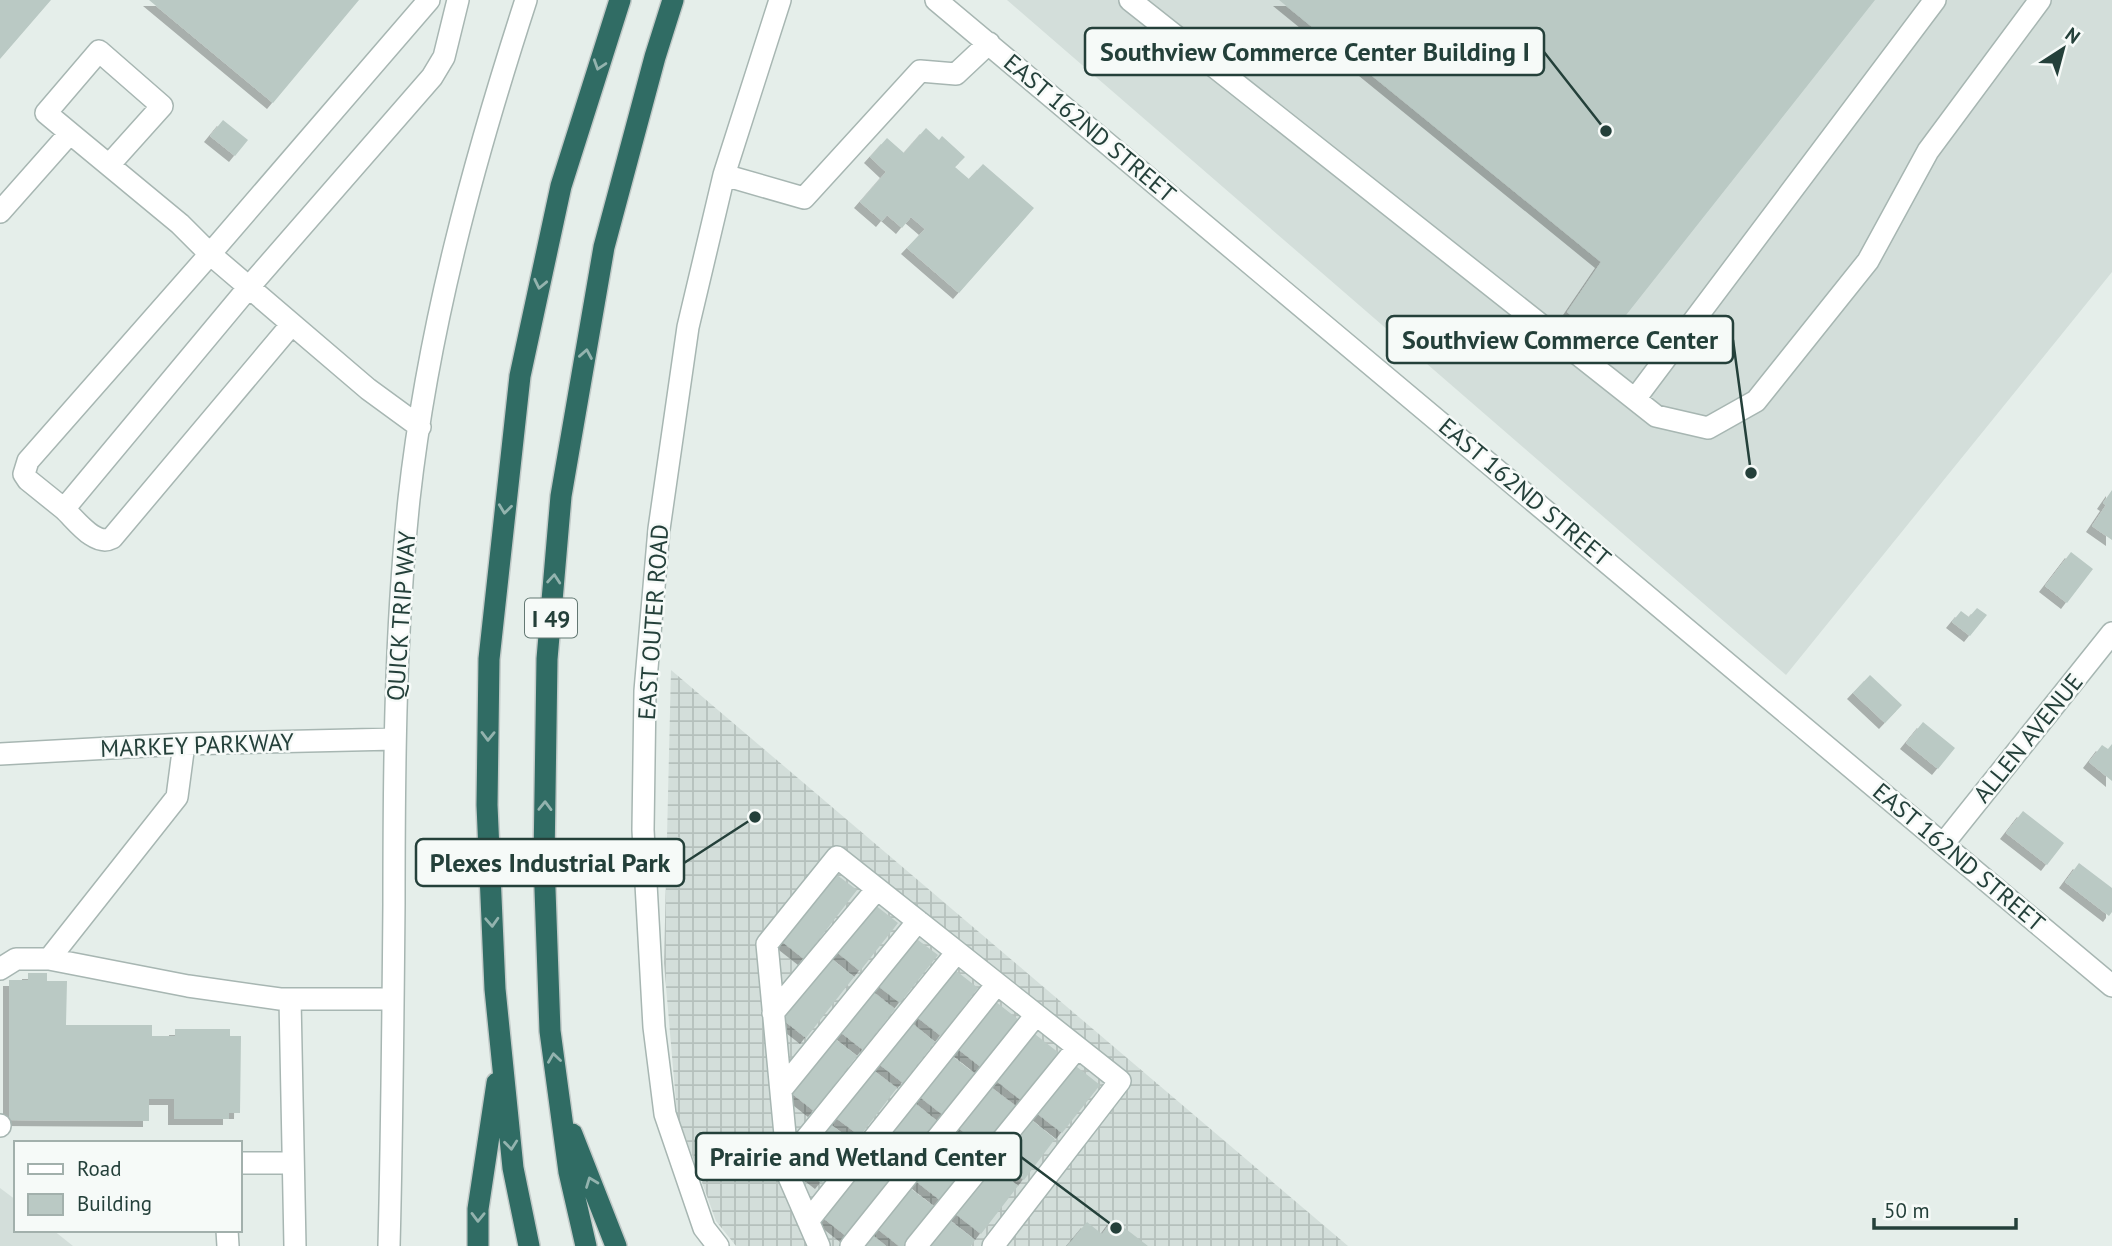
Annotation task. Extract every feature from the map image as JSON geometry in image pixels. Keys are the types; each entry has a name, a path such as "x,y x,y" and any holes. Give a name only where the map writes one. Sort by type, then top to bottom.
{"highway":[{"name":"I 49","path":"529,1246 513,1168 495,989 487,805 489,659 520,376 561,186 620,0"},
{"name":"I 49","path":"586,1246 569,1172 550,1031 544,861 547,659 561,496 604,247 673,0"},
{"path":"478,1246 478,1209 501,1053"},
{"path":"559,1100 616,1246"}],"street":[{"path":"292,324 112,538 106,541 98,540 24,474 28,461 429,0"},
{"path":"64,509 249,287 432,77 444,57 458,0"},
{"name":"QUICK TRIP WAY","path":"389,1246 398,616 410,497 442,301 469,185 526,0"},
{"name":"EAST OUTER ROAD","path":"718,1246 704,1228 665,1114 654,1027 643,830 645,691 659,530 688,327 724,175 780,0"},
{"name":"EAST 162ND STREET","path":"936,0 2112,986"},
{"path":"1130,0 1657,416 1708,428 1756,401 1868,261 1928,151 2040,0"},
{"path":"1635,399 1935,0"},
{"path":"724,175 804,198 920,71 956,74 989,43"},
{"path":"109,165 162,106 99,51 46,113 180,224 210,254 369,389 420,427"},
{"path":"0,212 69,133"},
{"name":"ALLEN AVENUE","path":"1944,843 2112,633"},
{"name":"MARKEY PARKWAY","path":"0,754 184,744 395,738"},
{"path":"49,959 177,797 184,744"},
{"path":"818,1246 789,1177 766,944 837,857 1120,1081 993,1246"},
{"path":"773,1013 877,889"},
{"path":"781,1090 918,921"},
{"path":"788,1161 957,952"},
{"path":"0,969 16,959 49,959 187,986 290,999 393,999"},
{"path":"808,1221 997,984"},
{"path":"290,999 295,1246"},
{"path":"851,1246 1036,1014"},
{"path":"916,1246 1077,1048"},
{"path":"242,1163 293,1163"}],"shaded area":[{"path":"1007,0 2112,0 2112,272 1786,675"},
{"path":"671,670 1348,1246 736,1246 716,1221 677,1114 664,963"},
{"path":"0,1188 14,1198 14,1232 56,1232 73,1246 0,1246"}],"building":[{"path":"0,0 51,0 0,59"},
{"path":"149,0 359,0 273,103"},
{"path":"1279,0 1875,0 1604,343 1567,312 1601,262"},
{"path":"223,120 248,140 235,156 210,136"},
{"path":"926,128 939,140 942,136 965,157 955,167 969,179 983,164 1034,208 959,293 907,248 925,229 911,217 902,228 887,215 882,221 860,202 886,172 870,157 887,138 904,153"},
{"path":"2112,490 2112,540 2092,526"},
{"path":"2071,552 2093,569 2067,603 2045,586"},
{"path":"1977,608 1987,615 1970,636 1952,622 1961,611 1969,617"},
{"path":"1870,675 1902,705 1885,723 1853,693"},
{"path":"1923,722 1955,748 1938,769 1906,743"},
{"path":"2112,744 2112,781 2089,762 2102,745 2108,749"},
{"path":"2023,811 2064,843 2047,865 2006,833"},
{"path":"2079,863 2112,888 2112,912 2109,916 2065,882"},
{"path":"829,869 857,890 804,959 776,937"},
{"path":"870,901 898,923 860,971 833,949"},
{"path":"910,934 938,955 900,1003 873,982"},
{"path":"827,955 854,977 806,1038 778,1016"},
{"path":"950,966 978,988 941,1036 913,1014"},
{"path":"28,973 47,973 47,981 67,981 66,1025 152,1025 152,1036 175,1036 175,1029 230,1029 230,1036 241,1036 240,1113 229,1113 229,1119 174,1119 174,1099 149,1099 149,1121 9,1120 9,980 28,980"},
{"path":"867,987 895,1009 863,1050 835,1028"},
{"path":"991,998 1019,1020 982,1068 954,1046"},
{"path":"907,1019 935,1042 903,1083 875,1061"},
{"path":"1031,1031 1059,1053 1022,1101 994,1079"},
{"path":"829,1034 857,1056 814,1111 786,1089"},
{"path":"947,1052 975,1074 943,1115 916,1094"},
{"path":"1072,1063 1100,1085 1062,1133 1034,1111"},
{"path":"869,1067 897,1088 860,1136 832,1115"},
{"path":"988,1085 1016,1106 984,1148 956,1126"},
{"path":"910,1099 937,1121 900,1169 872,1147"},
{"path":"1028,1117 1055,1139 1024,1180 996,1158"},
{"path":"826,1121 854,1142 821,1183 794,1162"},
{"path":"950,1132 978,1154 941,1201 913,1179"},
{"path":"866,1153 894,1174 846,1236 818,1214"},
{"path":"990,1164 1018,1186 981,1234 953,1212"},
{"path":"907,1186 935,1207 905,1246 899,1246 875,1227"},
{"path":"947,1218 975,1240 971,1246 925,1246"},
{"path":"1113,1219 1148,1246 1067,1246 1087,1222 1102,1234"},
{"path":"869,1232 886,1246 858,1246"}],"place":[{"name":"Southview Commerce Center Building I","path":"1606,131"},
{"name":"Southview Commerce Center","path":"1751,473"},
{"name":"Plexes Industrial Park","path":"755,817"},
{"name":"Prairie and Wetland Center","path":"1116,1228"}]}
